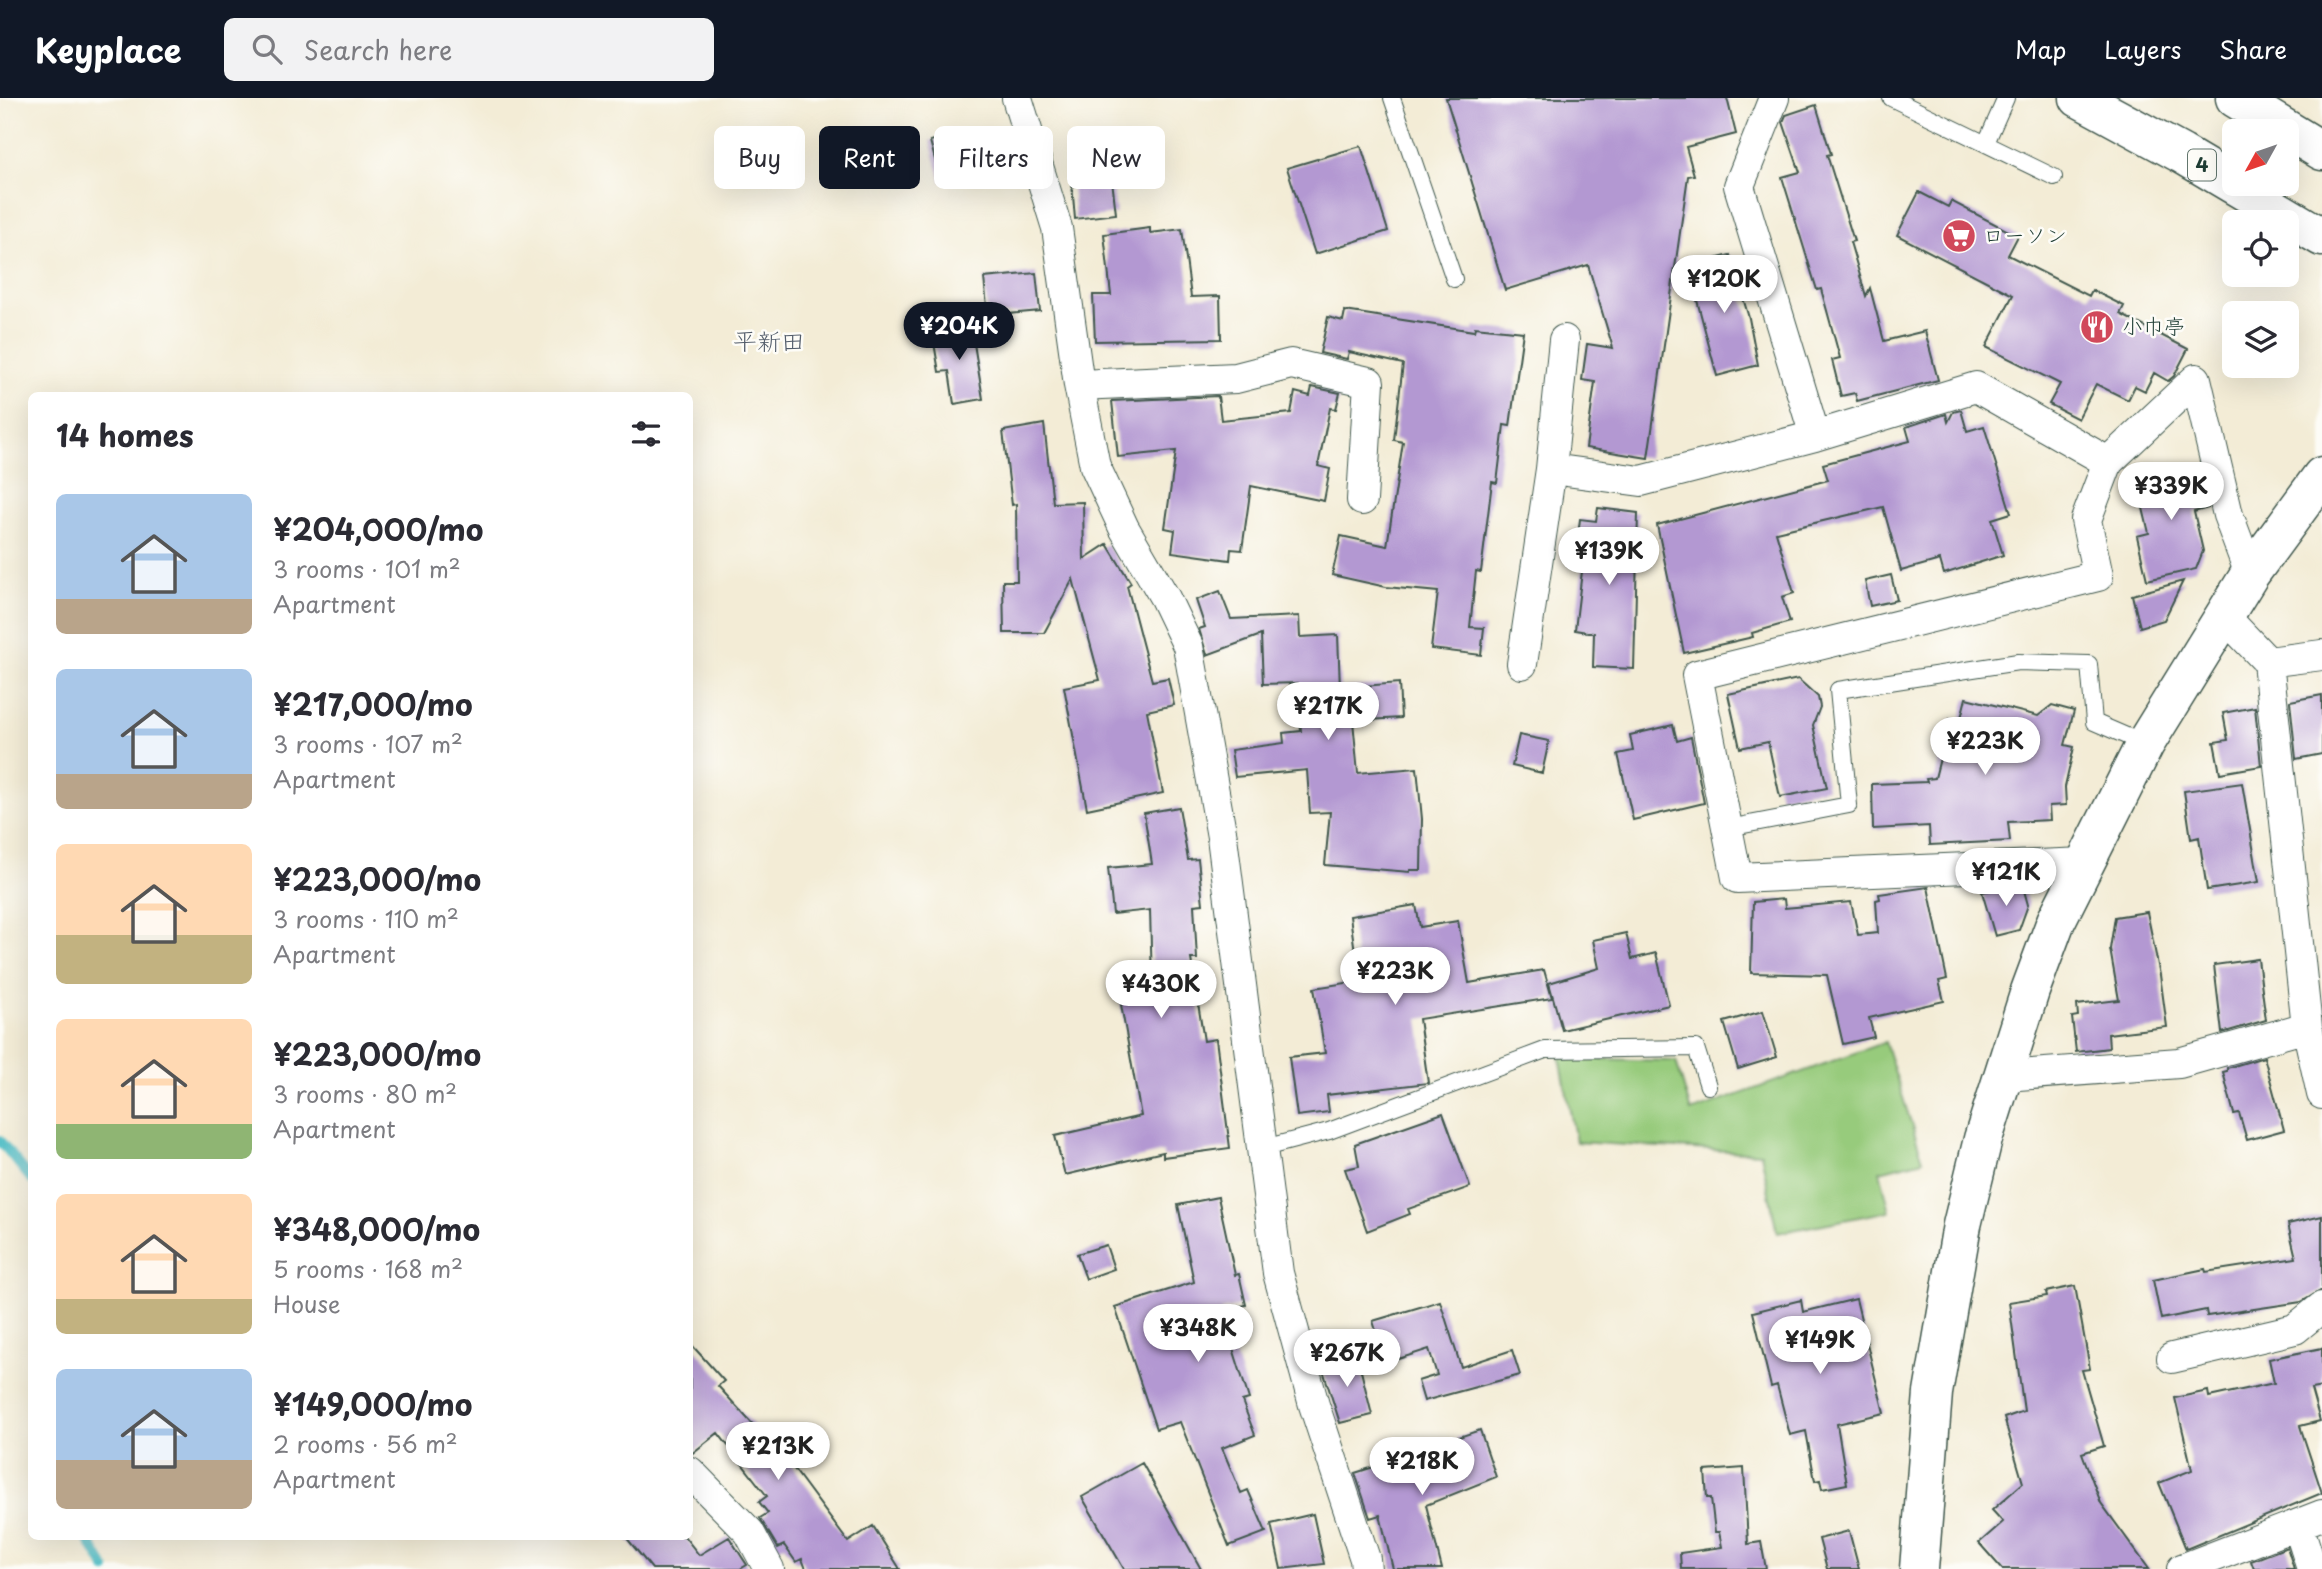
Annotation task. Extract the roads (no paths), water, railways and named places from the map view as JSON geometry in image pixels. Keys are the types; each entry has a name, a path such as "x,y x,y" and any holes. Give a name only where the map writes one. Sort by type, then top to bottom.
{"main road":[{"name":"4","path":"2079,98 2182,154 2322,237"},
{"path":"2235,98 2322,151"},
{"path":"1919,1569 1933,1393 1962,1225 1983,1139 2006,1076 2030,991 2056,921 2146,744 2250,574 2322,476"}],"street":[{"path":"1017,98 1057,228 1079,385 1095,466 1124,528 1165,598 1188,646 1222,837 1278,1273 1314,1405 1366,1559 1366,1569"},
{"path":"1774,98 1739,186 1815,436"},
{"path":"1522,664 1551,470 1564,340"},
{"path":"1079,385 1236,378 1291,364 1369,382 1362,500"},
{"path":"2085,863 1737,878 1698,675 2098,576 2085,520 2108,462 2196,379 2228,516 2250,574"},
{"path":"1551,470 1640,481 1815,436 1976,387 2108,462"},
{"path":"2224,616 2268,662 2306,1027 2322,1094"},
{"path":"2268,662 2322,655"},
{"path":"2006,1076 2179,1063 2306,1027"},
{"path":"2172,1358 2295,1328 2322,1307"},
{"path":"693,1475 749,1532 769,1569"},
{"path":"2182,1569 2310,1520 2312,1569"}],"lane":[{"path":"1392,98 1454,279"},
{"path":"1891,98 2054,177"},
{"path":"1986,143 2007,98"},
{"path":"1728,828 1849,805 1838,690 2018,663 2089,664 2094,722 2146,744"},
{"path":"1260,1149 1329,1131 1545,1050 1696,1048 1709,1086"}],"waterway":[{"path":"0,1141 28,1175"},
{"path":"88,1540 106,1569"}],"place":[{"name":"ローソン","path":"1959,236"},
{"name":"小巾亭","path":"2097,327"}],"district":[{"name":"平新田","path":"769,342"}]}
